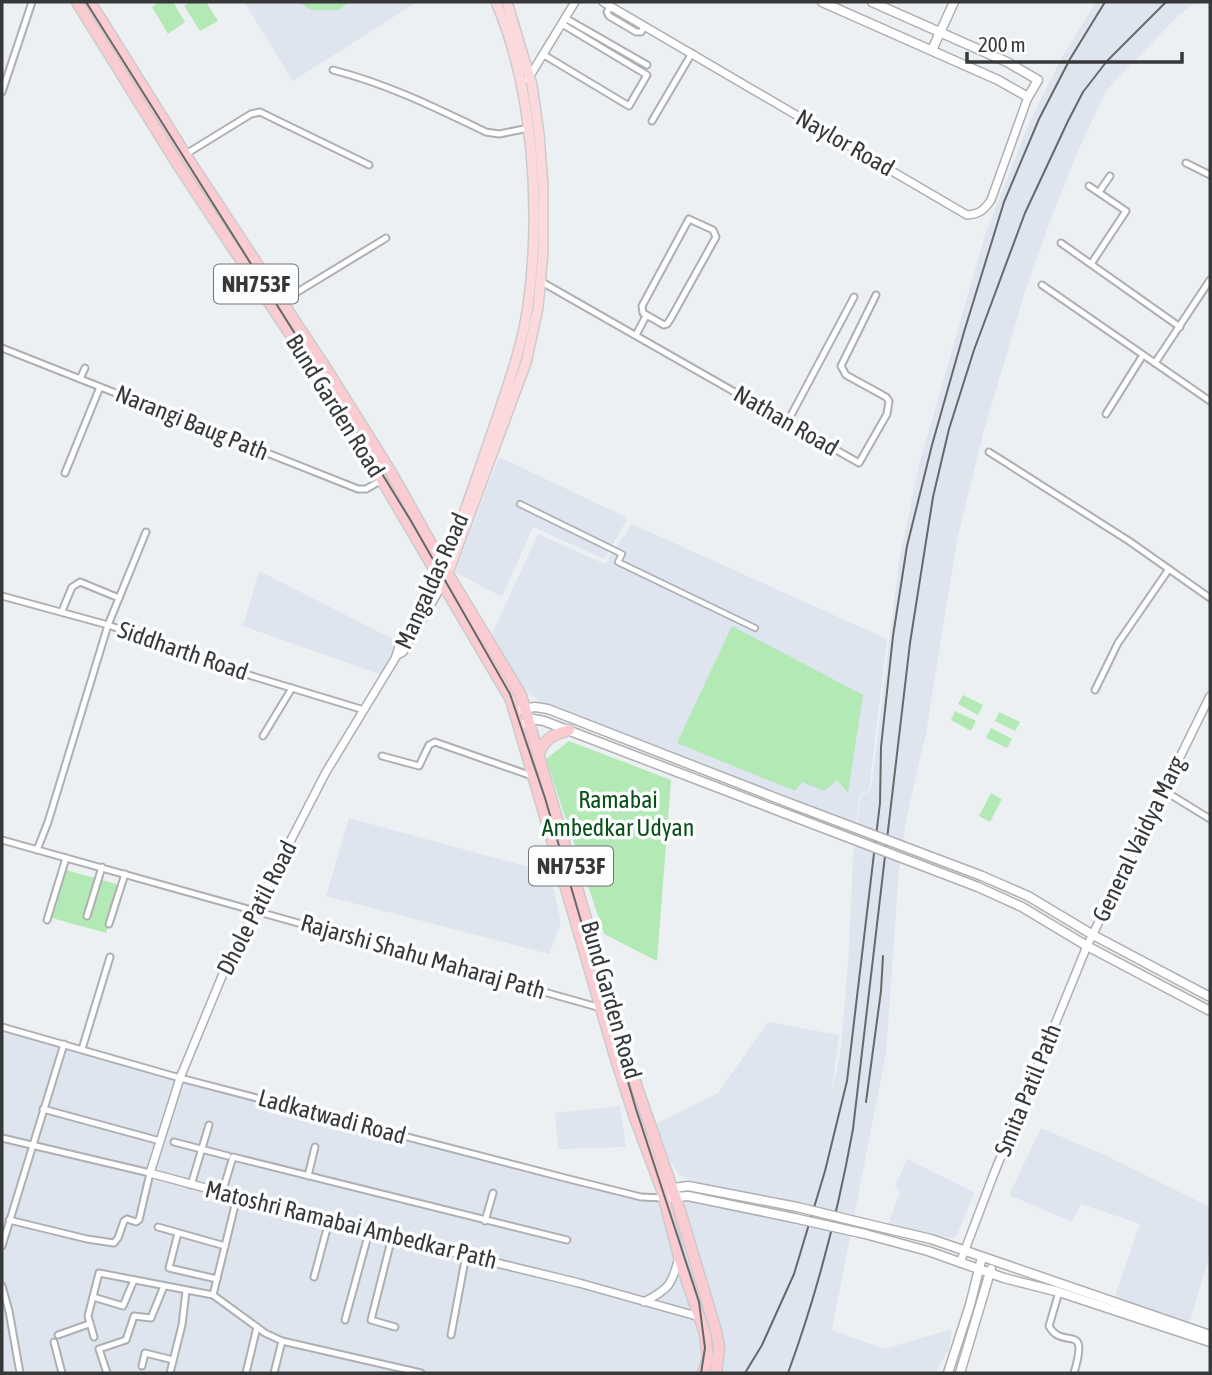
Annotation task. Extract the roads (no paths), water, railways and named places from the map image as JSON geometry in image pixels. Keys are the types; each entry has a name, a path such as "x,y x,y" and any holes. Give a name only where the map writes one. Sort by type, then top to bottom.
{"highway":[{"name":"Bund Garden Road","path":"77,2 180,168 316,373 443,576"},
{"name":"Bund Garden Road","path":"90,2 392,474 443,576 511,700 519,709 601,1008 634,1115 668,1193"},
{"name":"Bund Garden Road","path":"523,723 538,757 538,775 668,1193"},
{"path":"538,757 541,746 547,740 569,730"},
{"name":"NH753F","path":"668,1193 679,1257 708,1348 708,1359 703,1373"},
{"name":"NH753F","path":"668,1193 716,1331 719,1347 716,1373"}],"main road":[{"name":"Mangaldas Road","path":"496,2 526,79 533,188 535,281"},
{"name":"Mangaldas Road","path":"443,576 516,361 535,281 543,187 539,134 507,2"},
{"path":"822,2 998,80 1028,97 1038,80 1007,62 872,2"},
{"path":"932,50 954,2"},
{"path":"519,709 548,709 982,876 1028,896 1093,935 1210,997"},
{"path":"523,723 544,720 978,887 1022,907 1087,946 1210,1010"},
{"path":"668,1193 688,1186 797,1207 930,1239 1210,1335"},
{"path":"668,1193 794,1218 928,1251 1210,1342"},
{"path":"948,1373 982,1257"},
{"path":"960,1373 993,1261"}],"street":[{"path":"2,92 32,2"},
{"path":"526,79 544,55 575,2"},
{"name":"Naylor Road","path":"607,4 967,215 984,210 991,200 1028,97"},
{"path":"544,55 629,106 647,75 564,21"},
{"path":"564,21 648,65"},
{"path":"652,121 692,53"},
{"path":"333,70 375,81 486,132 499,134 528,128"},
{"path":"186,155 251,114 260,112 369,165"},
{"path":"1186,163 1210,175"},
{"path":"1099,192 1110,176"},
{"path":"1089,186 1126,211 1091,264"},
{"path":"692,219 713,230 716,237 667,324 646,316 642,309 643,303 687,222 692,219"},
{"path":"281,302 386,238"},
{"path":"1061,243 1180,327"},
{"path":"1155,363 1210,280"},
{"name":"Nathan Road","path":"535,281 636,335 859,463 887,414 889,401 846,375 842,366 876,295"},
{"path":"1042,285 1210,401"},
{"path":"788,421 854,297"},
{"path":"636,335 646,316"},
{"name":"Narangi Baug Path","path":"2,348 358,489 366,489 382,480"},
{"path":"1105,414 1143,355"},
{"path":"80,379 85,368"},
{"path":"65,474 100,387"},
{"path":"989,452 1129,541 1210,598"},
{"path":"520,504 622,554 618,562 755,628"},
{"path":"37,850 108,625 146,532"},
{"path":"1095,690 1118,643 1169,569"},
{"name":"Mangaldas Road","path":"396,657 403,652 443,576"},
{"path":"62,611 72,587 80,582 119,598"},
{"name":"Siddharth Road","path":"2,596 108,625 194,656 364,710"},
{"name":"Dhole Patil Road","path":"150,1173 180,1078 227,964 326,772 396,657"},
{"path":"263,736 292,688"},
{"name":"General Vaidya Marg","path":"1087,946 1210,696"},
{"path":"382,755 419,766 429,745 435,742 538,775"},
{"path":"1163,790 1210,819"},
{"name":"Rajarshi Shahu Maharaj Path","path":"2,840 601,1008"},
{"path":"47,920 66,858"},
{"path":"87,916 102,867"},
{"path":"108,924 125,874"},
{"name":"Smita Patil Path","path":"960,1262 1087,946"},
{"path":"82,1049 110,957"},
{"name":"Ladkatwadi Road","path":"2,1027 180,1078 617,1191 642,1197 668,1193"},
{"path":"2,1246 64,1044"},
{"path":"43,1109 160,1140"},
{"path":"191,1185 209,1125"},
{"name":"Matoshri Ramabai Ambedkar Path","path":"2,1138 150,1173 369,1232 579,1283 700,1317"},
{"path":"174,1142 228,1156"},
{"path":"308,1176 315,1147"},
{"path":"222,1193 233,1157 567,1240"},
{"path":"9,1220 87,1239 114,1242 124,1221 139,1220 150,1173"},
{"path":"485,1221 493,1193"},
{"path":"213,1295 237,1197"},
{"path":"314,1277 329,1221"},
{"path":"158,1227 225,1245"},
{"path":"345,1320 369,1232"},
{"path":"178,1233 169,1268 217,1279"},
{"path":"392,1237 371,1320 395,1326"},
{"path":"451,1335 466,1255"},
{"path":"643,1302 669,1287 674,1279 679,1257"},
{"path":"94,1337 89,1324 99,1273 213,1295 257,1328 282,1341 421,1373"},
{"path":"93,1297 123,1306 134,1280"},
{"path":"2,1286 20,1373"},
{"path":"107,1373 99,1349 126,1340 134,1316 151,1318 164,1286"},
{"path":"170,1373 182,1325 186,1291"},
{"path":"1059,1292 1049,1326 1053,1332 1076,1340 1080,1345 1074,1373"},
{"path":"58,1335 89,1324"},
{"path":"246,1373 257,1328"},
{"path":"274,1373 282,1341"},
{"path":"54,1342 62,1373"},
{"path":"142,1366 145,1353 173,1360"}],"railway":[{"path":"86,2 411,521 510,694 545,798 636,1109 699,1302 705,1348 701,1373"},
{"path":"745,1373 762,1345 794,1274 825,1171 847,1081 880,803 881,747 893,636 907,546 932,445 1004,202 1039,119 1070,59 1105,2"},
{"path":"788,1373 826,1252 853,1129 910,643 933,497 949,429 974,350 1025,213 1068,121 1083,92 1107,61 1166,2"},
{"path":"866,1102 883,956"}],"park label":[{"name":"Ramabai Ambedkar Udyan","path":"618,814"}]}
